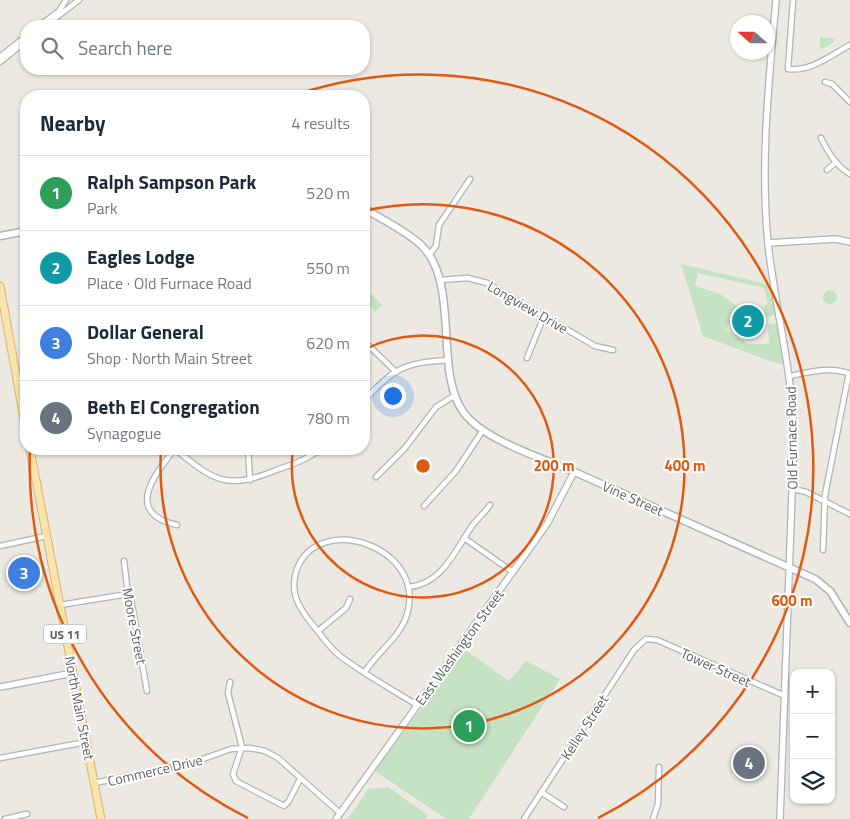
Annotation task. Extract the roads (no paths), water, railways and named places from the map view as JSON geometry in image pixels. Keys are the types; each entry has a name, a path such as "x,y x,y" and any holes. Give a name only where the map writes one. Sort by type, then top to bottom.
{"main road":[{"name":"Vine Street","path":"370,212 421,245 429,255 440,280 454,396 465,415 484,430 518,449 815,579 830,591 850,623"},
{"path":"0,236 20,232"},
{"path":"0,286 20,398"},
{"name":"North Main Street","path":"31,455 101,819"}],"street":[{"path":"53,20 79,0"},
{"name":"Old Furnace Road","path":"776,0 764,154 768,243 794,400 793,489 780,819"},
{"path":"793,0 788,69 809,68 850,45"},
{"path":"45,20 66,1"},
{"path":"0,57 20,41"},
{"path":"0,62 20,46"},
{"path":"824,82 832,84 850,102"},
{"path":"821,138 836,162 850,174"},
{"path":"827,170 836,162"},
{"path":"429,255 436,246 439,225 470,179"},
{"path":"768,243 836,239 850,242"},
{"name":"Longview Drive","path":"440,280 465,278 483,281 594,346 613,350"},
{"path":"527,358 544,316"},
{"path":"370,346 396,370"},
{"path":"370,394 382,380 396,370 411,364 450,360"},
{"path":"790,376 819,371 849,374 825,495 823,550"},
{"path":"376,477 405,448 436,407 454,396"},
{"path":"424,506 456,471 484,430"},
{"path":"170,455 152,479 147,492 149,505 154,513 162,520 176,525"},
{"path":"182,455 200,469 219,480 236,482 250,480 300,461 310,455"},
{"path":"248,455 250,480"},
{"name":"East Washington Street","path":"338,816 551,518 574,472"},
{"path":"793,489 806,492 850,514"},
{"path":"409,587 423,584 440,573 490,505"},
{"path":"0,546 46,536"},
{"path":"464,538 513,572"},
{"path":"365,672 377,654 403,625 409,607 409,587 397,563 378,548 340,541 320,545 301,560 295,574 294,588 300,609 337,653 365,672 417,705"},
{"name":"Moore Street","path":"124,561 128,594 131,599 147,692"},
{"path":"60,605 128,594"},
{"path":"318,631 346,608 350,598"},
{"name":"Tower Street","path":"648,639 657,640 784,696"},
{"name":"Kelley Street","path":"524,819 634,650 648,639"},
{"path":"0,687 73,673"},
{"path":"230,682 228,693 242,748 233,774 236,781 284,806 289,801 300,779"},
{"path":"0,758 86,742"},
{"name":"Commerce Drive","path":"94,783 186,765 222,751 242,748 260,750 270,754 300,779 338,816"},
{"path":"653,819 658,804 658,767"},
{"path":"541,792 564,807"},
{"path":"5,819 28,814"}],"place":[{"name":"Eagles Lodge","path":"748,321"},
{"name":"Dollar General","path":"24,573"},
{"name":"Ralph Sampson Park","path":"469,726"},
{"name":"Beth El Congregation","path":"749,763"}]}
